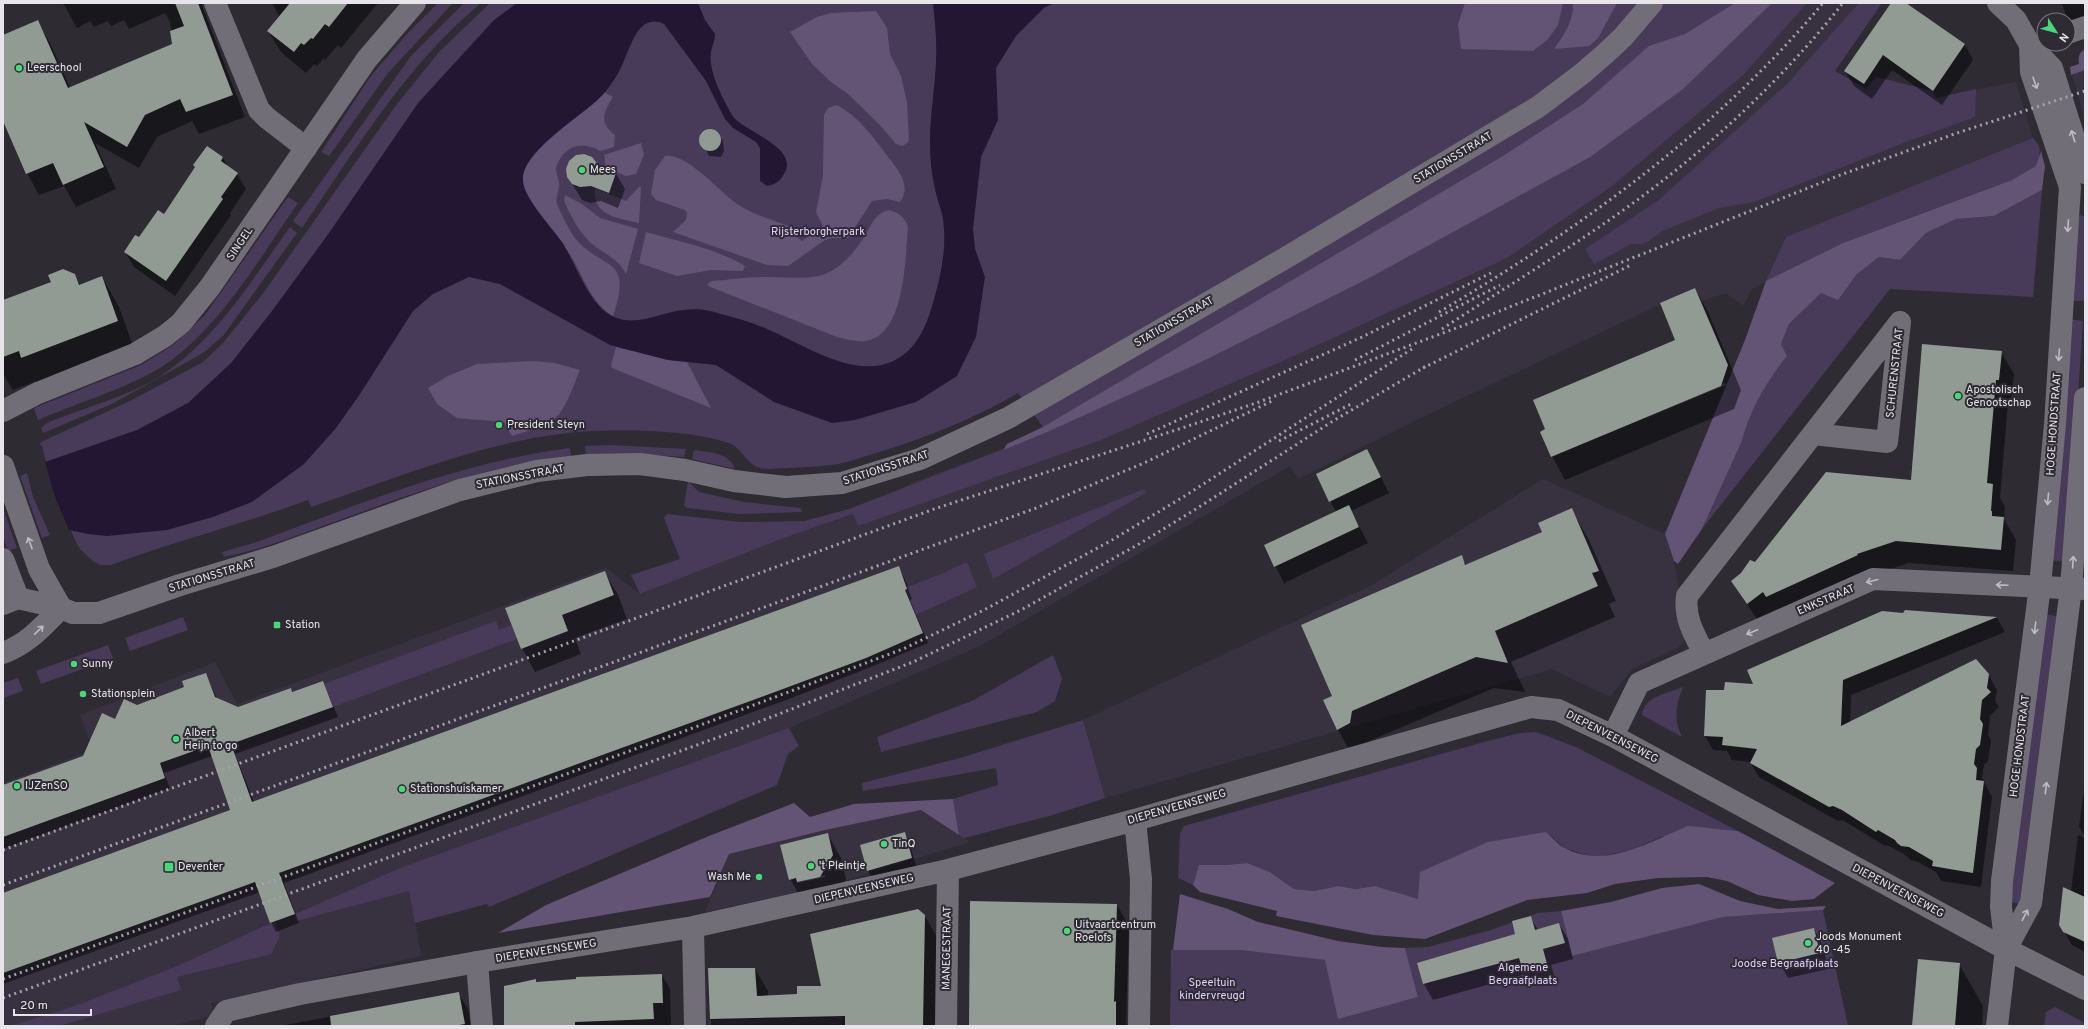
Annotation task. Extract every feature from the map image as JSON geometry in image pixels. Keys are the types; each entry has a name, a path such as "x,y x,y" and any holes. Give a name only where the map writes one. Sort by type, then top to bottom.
{"street":[{"path":"214,3 259,110 306,148"},
{"name":"SINGEL","path":"3,411 38,393 135,354 166,336 176,327 195,308 210,287 367,59 415,3"},
{"name":"STATIONSSTRAAT","path":"3,559 10,601 61,608 72,613 99,613 180,584 273,557 460,490 537,471 587,465 640,464 685,470 734,481 786,487 842,483 920,460 1008,418 1282,260 1538,107 1606,53 1623,37 1652,3"},
{"path":"1998,3 2036,42"},
{"name":"HOGE HONDSTRAAT","path":"1997,1026 2006,950 2001,907 2002,882 2040,586 2080,181 2031,72 2036,48"},
{"name":"SCHURENSTRAAT","path":"1704,653 1689,624 1685,608 1687,596 1900,322 1887,442 1813,434"},
{"name":"HOGE HONDSTRAAT","path":"2006,950 2031,903 2078,589 2085,398"},
{"path":"3,466 39,569 61,608 21,645 3,653"},
{"name":"ENKSTRAAT","path":"1613,736 1638,683 1873,579 2078,589"},
{"name":"DIEPENVEENSEWEG","path":"224,1021 300,994 477,962 693,927 948,870 1135,820 1531,707 1558,710 1613,736 2006,950 2085,989"},
{"path":"1135,820 1141,878 1139,1026"},
{"name":"MANEGESTRAAT","path":"946,1026 948,870"},
{"path":"693,927 695,1026"},
{"path":"477,962 482,1026"}],"shaded area":[{"path":"517,3 698,3 705,20 715,34 711,52 712,68 724,101 732,115 738,121 768,140 777,148 784,156 787,164 784,174 777,182 767,186 760,181 760,148 756,142 733,128 725,119 706,81 664,24 654,21 646,24 640,29 634,38 615,79 607,90 540,148 531,158 525,169 523,179 527,194 532,203 562,242 596,303 612,316 630,320 639,320 675,311 694,309 707,310 756,324 819,354 838,361 857,365 875,366 893,361 909,350 918,340 927,322 931,309 944,251 943,219 934,183 930,153 936,54 936,32 933,3 1054,3 1044,8 1016,36 996,68 998,120 981,157 973,229 975,249 985,277 976,337 957,376 916,402 855,420 832,423 774,402 716,365 668,360 610,345 500,284 469,277 433,294 413,311 360,394 336,428 304,464 252,502 213,517 167,530 107,536 69,530 55,497 45,462 137,430 188,403 231,363 272,311 329,233 418,103 494,20"},
{"path":"1772,3 1882,3 1835,71 1866,89 1876,77 1933,91 1936,98 2016,82 2033,138 2039,144 2041,151 1788,270 1752,289 1743,306 1726,293 1701,301 1695,288 1433,412 1298,479 1290,466 980,646 789,728 698,762 410,891 421,956 211,1003 213,1015 172,1026 3,1026 3,783 93,750 80,715 215,662 237,704 606,568 640,594 784,538 851,515 914,482 1045,433"},
{"path":"2085,49 2085,120 2070,67 2079,64 2078,58 2080,52"},
{"path":"1543,479 1665,534 1674,561 1687,637 1678,648 1632,669 1610,697 1552,669 1105,798 1083,720 1372,585"},
{"path":"921,810 970,842 824,887 705,912 729,854 825,830"},
{"path":"842,1017 842,1026 708,1026 708,1020"}],"green space":[{"path":"438,3 453,3 388,73 329,156 321,152 370,77 407,34"},
{"path":"464,3 481,3 454,27 406,80 363,138 302,228 293,221 411,56"},
{"name":"Rijsterborgherpark","path":"490,3 1807,3 1743,75 1612,186 1507,258 1287,359 1101,440 858,526 853,514 784,538 640,594 631,575 680,559 664,518 667,514 741,522 804,521 849,509 1045,433 1043,427 1018,393 943,430 883,451 847,462 835,464 814,467 770,469 755,466 737,448 729,443 679,433 595,431 559,434 522,440 451,459 415,470 311,507 308,500 111,565 101,565 94,562 79,548 55,497 42,446 40,445 41,442 132,400 203,362 223,343 264,292 397,104 439,52"},
{"path":"1465,3 1563,3 1558,25 1548,39 1533,51 1461,49 1458,24"},
{"path":"1573,3 1617,3 1598,38 1589,46 1554,49 1565,33 1570,22"},
{"path":"1735,3 1772,3 1683,89 1590,157 1371,277 1199,363 1045,433 1003,450 1007,444 1043,427 1503,156 1583,104 1649,46 1685,34"},
{"path":"1859,3 1882,3 1835,71 1866,89 1876,77 1933,91 1936,98 1976,89 1975,117 1906,142 1754,202 1719,208 1662,231 1649,241 1641,244 1631,244 1594,264 1585,249 1660,199 1787,84"},
{"path":"876,11 887,28 890,54 901,76 907,102 909,141 903,146 896,144 879,124 848,94 831,82 812,64 790,32 817,17 831,13"},
{"path":"2085,49 2085,70 2071,75 2070,67 2079,64 2079,55"},
{"path":"604,92 613,97 604,118 610,131 615,135 614,147 600,151 593,147 579,146 568,150 559,161 556,168 559,184 557,201 558,207 574,237 585,248 612,266 617,273 620,282 619,296 613,316 605,310 592,294 573,259 536,209 523,184 524,173 530,161 541,148 554,135 596,101"},
{"path":"837,105 851,114 863,125 900,174 905,188 904,195 900,202 887,199 872,201 848,238 831,238 825,240 788,266 767,265 673,232 686,220 687,213 685,210 656,200 651,194 655,170 665,156 683,160 704,175 740,206 791,227 791,233 802,241 823,226 816,212 823,176 824,115 828,108"},
{"path":"2033,138 2040,151 2037,166 2012,180 1843,243 1766,281 1786,237"},
{"path":"641,143 644,155 636,174 626,176 606,168 604,155"},
{"path":"2041,151 2045,166 2042,190 1994,216 1956,219 1926,233 1900,260 1879,257 1856,275 1838,300 1821,293 1789,324 1781,344 1787,356 1773,375 1754,407 1742,441 1702,529 1678,564 1674,561 1665,534 1745,340 1766,281 1843,243 2012,180 2036,166"},
{"path":"639,187 641,187 639,223 608,214 598,205 595,197 595,188 626,201"},
{"path":"2042,190 2033,297 1890,289 1702,529 1742,441 1754,407 1773,375 1787,356 1781,344 1789,324 1821,293 1838,299 1856,275 1879,257 1900,260 1926,233 1956,219 1994,216"},
{"path":"565,195 582,204 600,218 638,229 626,274 615,260 591,243 582,233 572,218 564,201"},
{"path":"288,197 298,203 234,296 196,339 175,357 153,372 111,391 38,420 34,408 141,365 173,345 205,315"},
{"path":"888,210 901,216 907,223 906,257 901,293 896,311 889,325 878,336 865,341 837,337 708,286 708,283 712,281 757,277 801,278 820,276 828,273 847,259 863,239 876,218"},
{"path":"2080,215 2085,217 2084,301 2070,301 2077,218"},
{"path":"290,227 297,233 223,336 203,353 112,404 43,433 41,428 47,423 147,384 179,362 198,346 215,328"},
{"path":"646,232 710,250 745,266 743,271 711,270 677,276 639,263"},
{"path":"2069,319 2083,321 2067,562 2051,560"},
{"path":"616,347 668,360 687,362 711,408 612,368 611,365"},
{"path":"533,361 555,363 580,370 566,403 556,417 538,427 512,436 504,422 457,418 437,404 428,388 448,376 477,364"},
{"path":"611,445 686,449 684,457 635,454 586,455 585,446"},
{"path":"570,448 571,456 540,460 480,473 421,491 266,546 224,557 222,552 257,542 372,499 450,474 529,454"},
{"path":"694,450 724,456 732,463 735,469 692,459"},
{"path":"27,473 33,497 50,535 42,538 20,476"},
{"path":"688,481 699,492 744,502 801,508 802,512 740,514 687,508 684,505"},
{"path":"1144,489 1146,493 993,579 984,554"},
{"path":"3,508 17,548 8,551 3,536"},
{"path":"967,562 977,587 920,613 845,640 836,615 941,574"},
{"path":"2045,614 2060,617 2024,904 2008,902"},
{"path":"183,617 188,630 130,651 125,638"},
{"path":"496,621 499,630 512,625 517,639 333,707 324,684"},
{"path":"108,645 113,658 41,684 36,671"},
{"path":"1053,655 1062,679 1055,701 1037,712 881,752 877,737 974,700"},
{"path":"18,678 23,691 3,698 3,683"},
{"path":"1683,687 1676,712 1677,724 1682,737 1642,715 1643,709 1651,700 1657,696"},
{"path":"1083,720 1105,798 1053,815 964,838 959,835 953,799 998,785 996,768 863,791 862,783 960,758"},
{"path":"789,728 799,746 788,754 777,785 489,907 487,904 415,923 409,891 296,921 295,914 403,867"},
{"path":"1536,732 1576,747 1738,831 1716,829 1661,837 1631,850 1594,858 1565,848 1546,832 1419,885 1419,900 1375,886 1356,889 1338,886 1314,891 1294,889 1270,872 1247,863 1199,865 1193,885 1178,878 1180,834 1184,826 1484,742 1520,733"},
{"path":"953,799 959,835 921,810 825,830 729,854 710,897 498,933 546,905 709,836 794,803 810,817 854,804"},
{"path":"1688,826 1738,831 1835,883 1814,899 1792,901 1758,895 1727,881 1707,877 1658,878 1615,884 1587,893 1527,900 1425,939 1373,935 1276,916 1277,911 1200,892 1193,885 1199,865 1247,863 1270,872 1294,889 1314,891 1338,886 1356,889 1375,886 1418,899 1420,872 1488,842 1546,832 1562,847 1580,854 1596,856 1612,855 1628,851"},
{"path":"1699,884 1740,901 1778,909 1826,906 1823,910 1723,917 1572,956 1561,911 1611,902 1662,888"},
{"path":"1180,894 1228,909 1258,922 1338,941 1382,947 1405,948 1418,997 1338,1019 1325,960 1240,950 1173,950"},
{"path":"1823,910 1848,1026 1170,1026 1171,950 1240,950 1326,960 1339,1018 1418,997 1405,948 1428,947 1491,930 1538,913 1561,911 1572,956 1723,917"},
{"path":"275,921 280,936 271,954 177,977 181,990 59,1026 10,1026 75,1006 180,965"},
{"path":"2055,1007 2085,1023 2085,1026 2044,1026 2046,1012"}],"building":[{"path":"175,3 198,3 233,95 186,112 180,99 145,115 127,147 84,122 104,167 63,185 53,163 26,174 3,121 3,35 38,20 68,88 172,44 170,31 184,26"},
{"path":"290,3 348,3 329,27 325,24 313,39 311,38 304,45 301,43 294,52 267,31"},
{"path":"1891,3 1906,3 1965,44 1933,91 1883,55 1864,84 1844,71"},
{"path":"710,129 714,130 720,136 720,144 714,150 710,151 706,150 700,144 699,140 700,136 706,130"},
{"path":"207,146 223,157 221,161 238,173 221,197 223,199 166,281 124,252 135,235 139,237 158,210 164,214 195,167 193,165"},
{"path":"584,154 592,157 599,166 616,173 609,193 591,186 580,187 572,184 567,177 566,169 569,161 576,155"},
{"path":"63,269 75,274 79,285 102,276 118,321 21,358 19,351 3,357 3,300 51,282 48,275"},
{"path":"1695,288 1728,365 1721,386 1551,457 1540,432 1545,429 1533,400 1675,340 1660,303"},
{"path":"1922,344 2002,351 1999,380 1996,380 1987,483 1993,484 1992,516 2004,517 2001,550 1896,541 1857,554 1858,555 1766,597 1763,592 1747,604 1731,581 1741,573 1750,560 1755,562 1826,472 1911,480"},
{"path":"1367,449 1381,477 1329,502 1316,474"},
{"path":"1349,505 1359,527 1274,567 1264,545"},
{"path":"1572,508 1599,571 1592,573 1598,586 1495,631 1508,663 1476,657 1352,711 1350,723 1337,730 1323,700 1332,696 1301,625 1462,555 1465,565 1542,532 1538,523"},
{"path":"899,566 907,589 905,590 923,633 866,658 783,689 279,873 295,914 270,923 255,882 3,973 3,893 230,810 208,746 160,763 165,778 3,837 3,785 83,756 102,713 115,719 124,699 137,705 184,687 182,681 206,673 215,697 238,707 291,688 292,692 323,681 333,707 231,744 252,802"},
{"path":"605,571 614,595 562,615 568,631 521,649 505,608"},
{"path":"1905,610 1997,617 1843,680 1841,726 1976,659 1989,674 1987,688 1991,692 1982,700 1980,719 1983,724 1980,745 1976,749 1974,764 1977,768 1976,780 1984,781 1973,873 1932,866 1933,861 1909,847 1901,846 1895,840 1878,830 1876,832 1842,810 1833,806 1829,807 1750,763 1757,749 1722,745 1723,737 1704,736 1706,690 1724,690 1725,682 1753,684 1747,670 1882,611 1903,613"},
{"path":"905,832 912,858 867,871 860,845"},
{"path":"828,833 833,855 820,877 797,882 796,878 789,880 780,845"},
{"path":"2063,887 2085,897 2085,942 2063,932 2059,925"},
{"path":"970,901 1117,904 1114,1002 1116,1001 1116,1026 969,1026"},
{"path":"918,909 925,915 923,1026 845,1026 845,1016 710,1019 708,968 755,968 757,996 797,994 797,986 821,986 810,934"},
{"path":"1531,916 1535,930 1559,923 1565,943 1543,949 1547,964 1523,971 1519,958 1423,984 1417,963 1515,934 1512,921"},
{"path":"1814,928 1820,953 1778,963 1772,938"},
{"path":"1918,959 1960,963 1955,1026 1912,1026"},
{"path":"662,974 663,1003 653,1003 654,1019 575,1022 575,1026 504,1026 504,986 536,979 536,982 576,979 576,977"},
{"path":"459,992 465,1024 454,1026 331,1026 330,1016"}],"railway":[{"path":"1439,312 1544,246 1595,211 1644,174 1738,93 1782,49 1823,3"},
{"path":"1442,329 1606,222 1687,161 1743,112 1769,86 1820,31 1843,3"},
{"path":"3,850 937,508 1259,402 1467,324 1843,174 1957,133 2085,91"},
{"path":"1423,368 1631,265"},
{"path":"1147,434 1362,337 1491,273"},
{"path":"1355,360 1500,285"},
{"path":"3,979 690,729 903,649 984,610 1112,540 1188,494 1415,347"},
{"path":"3,998 730,733 913,662 1021,610 1139,544 1333,421 1428,365"},
{"path":"3,885 1036,508 1144,463 1272,401"},
{"path":"1279,441 1353,403"}],"place":[{"name":"Leerschool","path":"19,68"},
{"name":"Mees","path":"582,170"},
{"name":"Apostolisch Genootschap","path":"1958,396"},
{"name":"President Steyn","path":"499,425"},
{"name":"Station","path":"277,625"},
{"name":"Sunny","path":"74,664"},
{"name":"Stationsplein","path":"83,694"},
{"name":"Albert Heijn to go","path":"176,739"},
{"name":"IJZenSO","path":"17,786"},
{"name":"Stationshuiskamer","path":"402,789"},
{"name":"TinQ","path":"884,844"},
{"name":"'t Pleintje","path":"811,866"},
{"name":"Deventer","path":"169,867"},
{"name":"Wash Me","path":"759,877"},
{"name":"Uitvaartcentrum Roelofs","path":"1067,931"},
{"name":"Joods Monument 40 -45","path":"1808,943"}],"park label":[{"name":"Joodse Begraafplaats","path":"1785,964"},
{"name":"Algemene Begraafplaats","path":"1523,974"},
{"name":"Speeltuin kindervreugd","path":"1212,989"}]}
